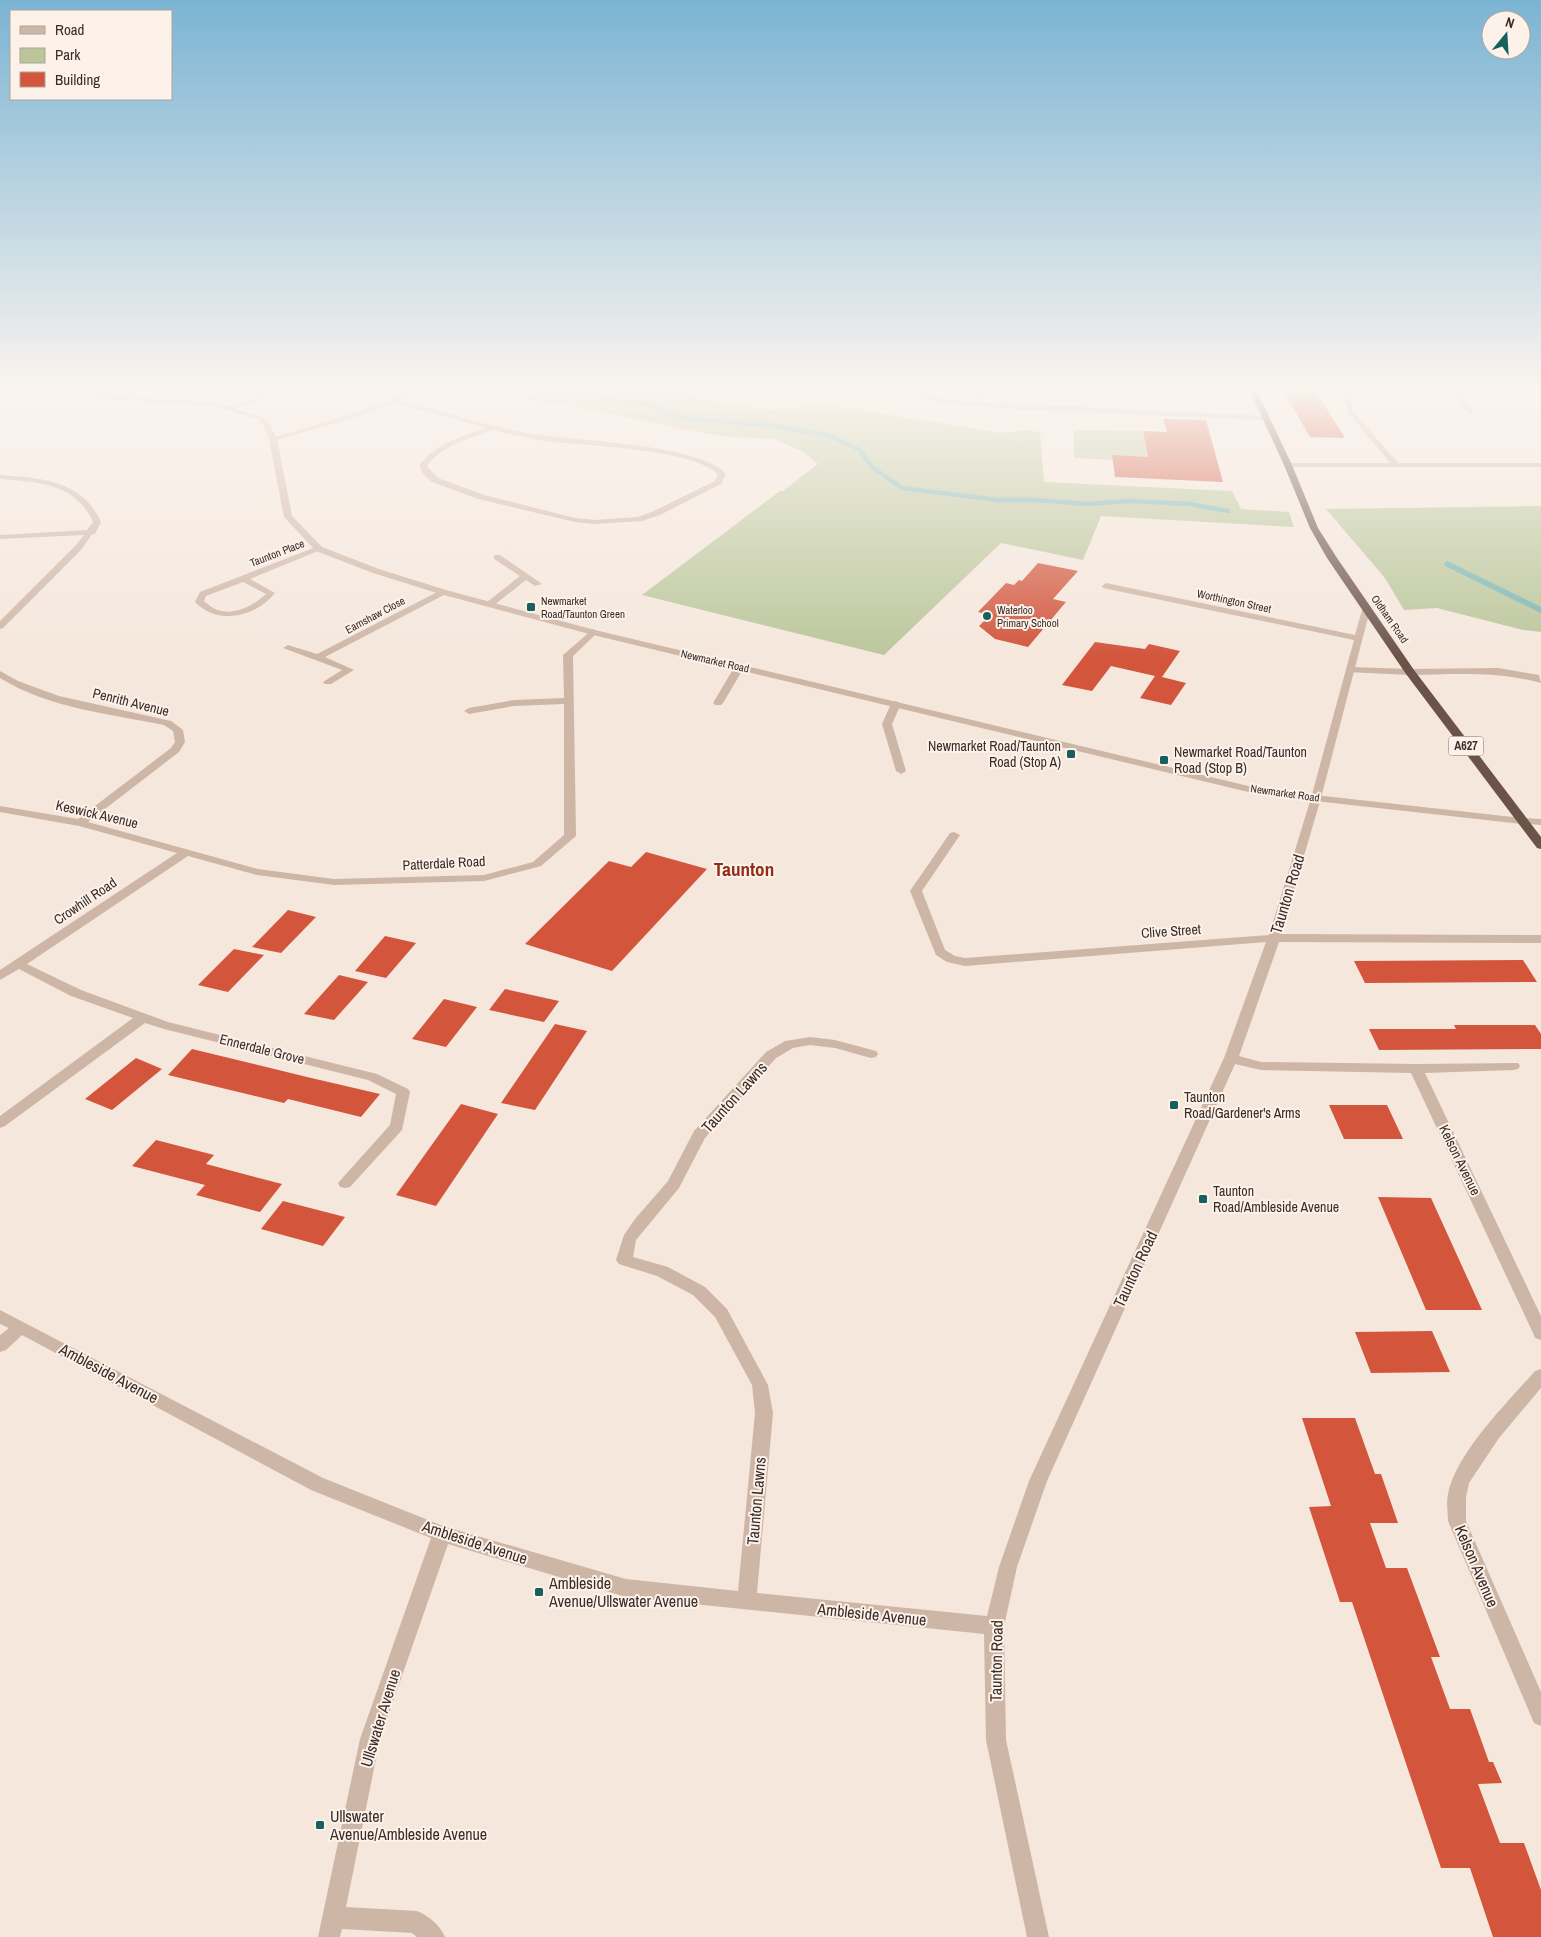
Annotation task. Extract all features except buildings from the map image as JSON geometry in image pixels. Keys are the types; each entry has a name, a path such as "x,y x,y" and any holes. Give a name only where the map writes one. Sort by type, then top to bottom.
{"highway":[{"name":"Oldham Road","path":"1293,477 1314,528 1366,610 1410,672 1541,845"}],"street":[{"path":"0,626 78,548 92,532 97,522 94,509 79,494 43,482 3,477"},
{"name":"Newmarket Road","path":"280,477 288,517 320,549 376,571 444,592 593,632 1261,792 1541,822"},
{"path":"432,477 481,497 575,520 594,522 639,519 656,513 718,482 720,477"},
{"path":"0,537 92,532"},
{"name":"Taunton Place","path":"242,578 271,594 259,605 238,613 216,612 199,602 202,594 242,578 320,549"},
{"path":"497,557 538,584"},
{"path":"490,604 525,576"},
{"name":"Worthington Street","path":"1106,586 1358,638"},
{"name":"Earnshaw Close","path":"318,657 444,592"},
{"name":"Taunton Road","path":"1038,1937 996,1740 994,1626 1008,1567 1038,1481 1231,1058 1274,938 1316,798 1366,610"},
{"name":"Patterdale Road","path":"186,852 257,872 334,882 484,878 537,864 570,836 568,655 593,632"},
{"path":"288,648 318,657 349,670 328,682"},
{"path":"718,703 740,666"},
{"path":"1350,670 1410,672 1498,671 1536,677 1541,680"},
{"name":"Penrith Avenue","path":"0,674 19,686 64,700 167,723 178,730 180,742 175,750 80,823"},
{"path":"469,711 514,703 568,701"},
{"path":"896,704 886,724 901,771"},
{"name":"Keswick Avenue","path":"0,809 80,823 186,852"},
{"name":"Clive Street","path":"954,834 916,891 940,952 951,959 964,962 1274,938 1541,939"},
{"name":"Crowhill Road","path":"0,976 186,852"},
{"name":"Ennerdale Grove","path":"18,964 76,993 164,1025 372,1077 403,1092 397,1127 345,1183"},
{"path":"0,1123 144,1017"},
{"name":"Taunton Lawns","path":"747,1601 764,1414 760,1386 721,1313 699,1291 662,1271 624,1260 629,1239 640,1223 674,1184 699,1134 771,1055 790,1044 810,1041 835,1044 871,1054"},
{"path":"1231,1058 1261,1066 1416,1069 1513,1066"},
{"name":"Kelson Avenue","path":"1416,1069 1541,1333"},
{"name":"Ambleside Avenue","path":"0,1316 317,1484 442,1534 626,1588 994,1626"},
{"path":"0,1345 21,1326"},
{"name":"Kelson Avenue","path":"1541,1376 1478,1453 1462,1477 1457,1494 1457,1521 1541,1716"},
{"name":"Ullswater Avenue","path":"330,1927 370,1739 442,1534"},
{"path":"330,1927 417,1922 434,1937"}],"green space":[{"path":"801,477 1044,477 1044,482 1232,491 1241,509 1289,512 1294,527 1101,516 1083,560 1001,543 884,655 642,595 780,491 783,491"},
{"path":"1541,506 1541,632 1523,630 1437,608 1404,610 1385,578 1326,509"}],"waterway":[{"path":"887,477 902,488 998,500 1037,500 1087,504 1129,501 1190,504 1228,511"},
{"path":"1449,565 1447,564 1541,610"}],"place":[{"name":"Newmarket Road/Taunton Green","path":"531,607"},
{"name":"Waterloo Primary School","path":"987,616"},
{"name":"Newmarket Road/Taunton Road (Stop A)","path":"1071,754"},
{"name":"Newmarket Road/Taunton Road (Stop B)","path":"1164,760"},
{"name":"Taunton Road/Gardener's Arms","path":"1174,1105"},
{"name":"Taunton Road/Ambleside Avenue","path":"1203,1199"},
{"name":"Ambleside Avenue/Ullswater Avenue","path":"539,1592"},
{"name":"Ullswater Avenue/Ambleside Avenue","path":"320,1825"}],"district":[{"name":"Taunton","path":"744,869"}]}
